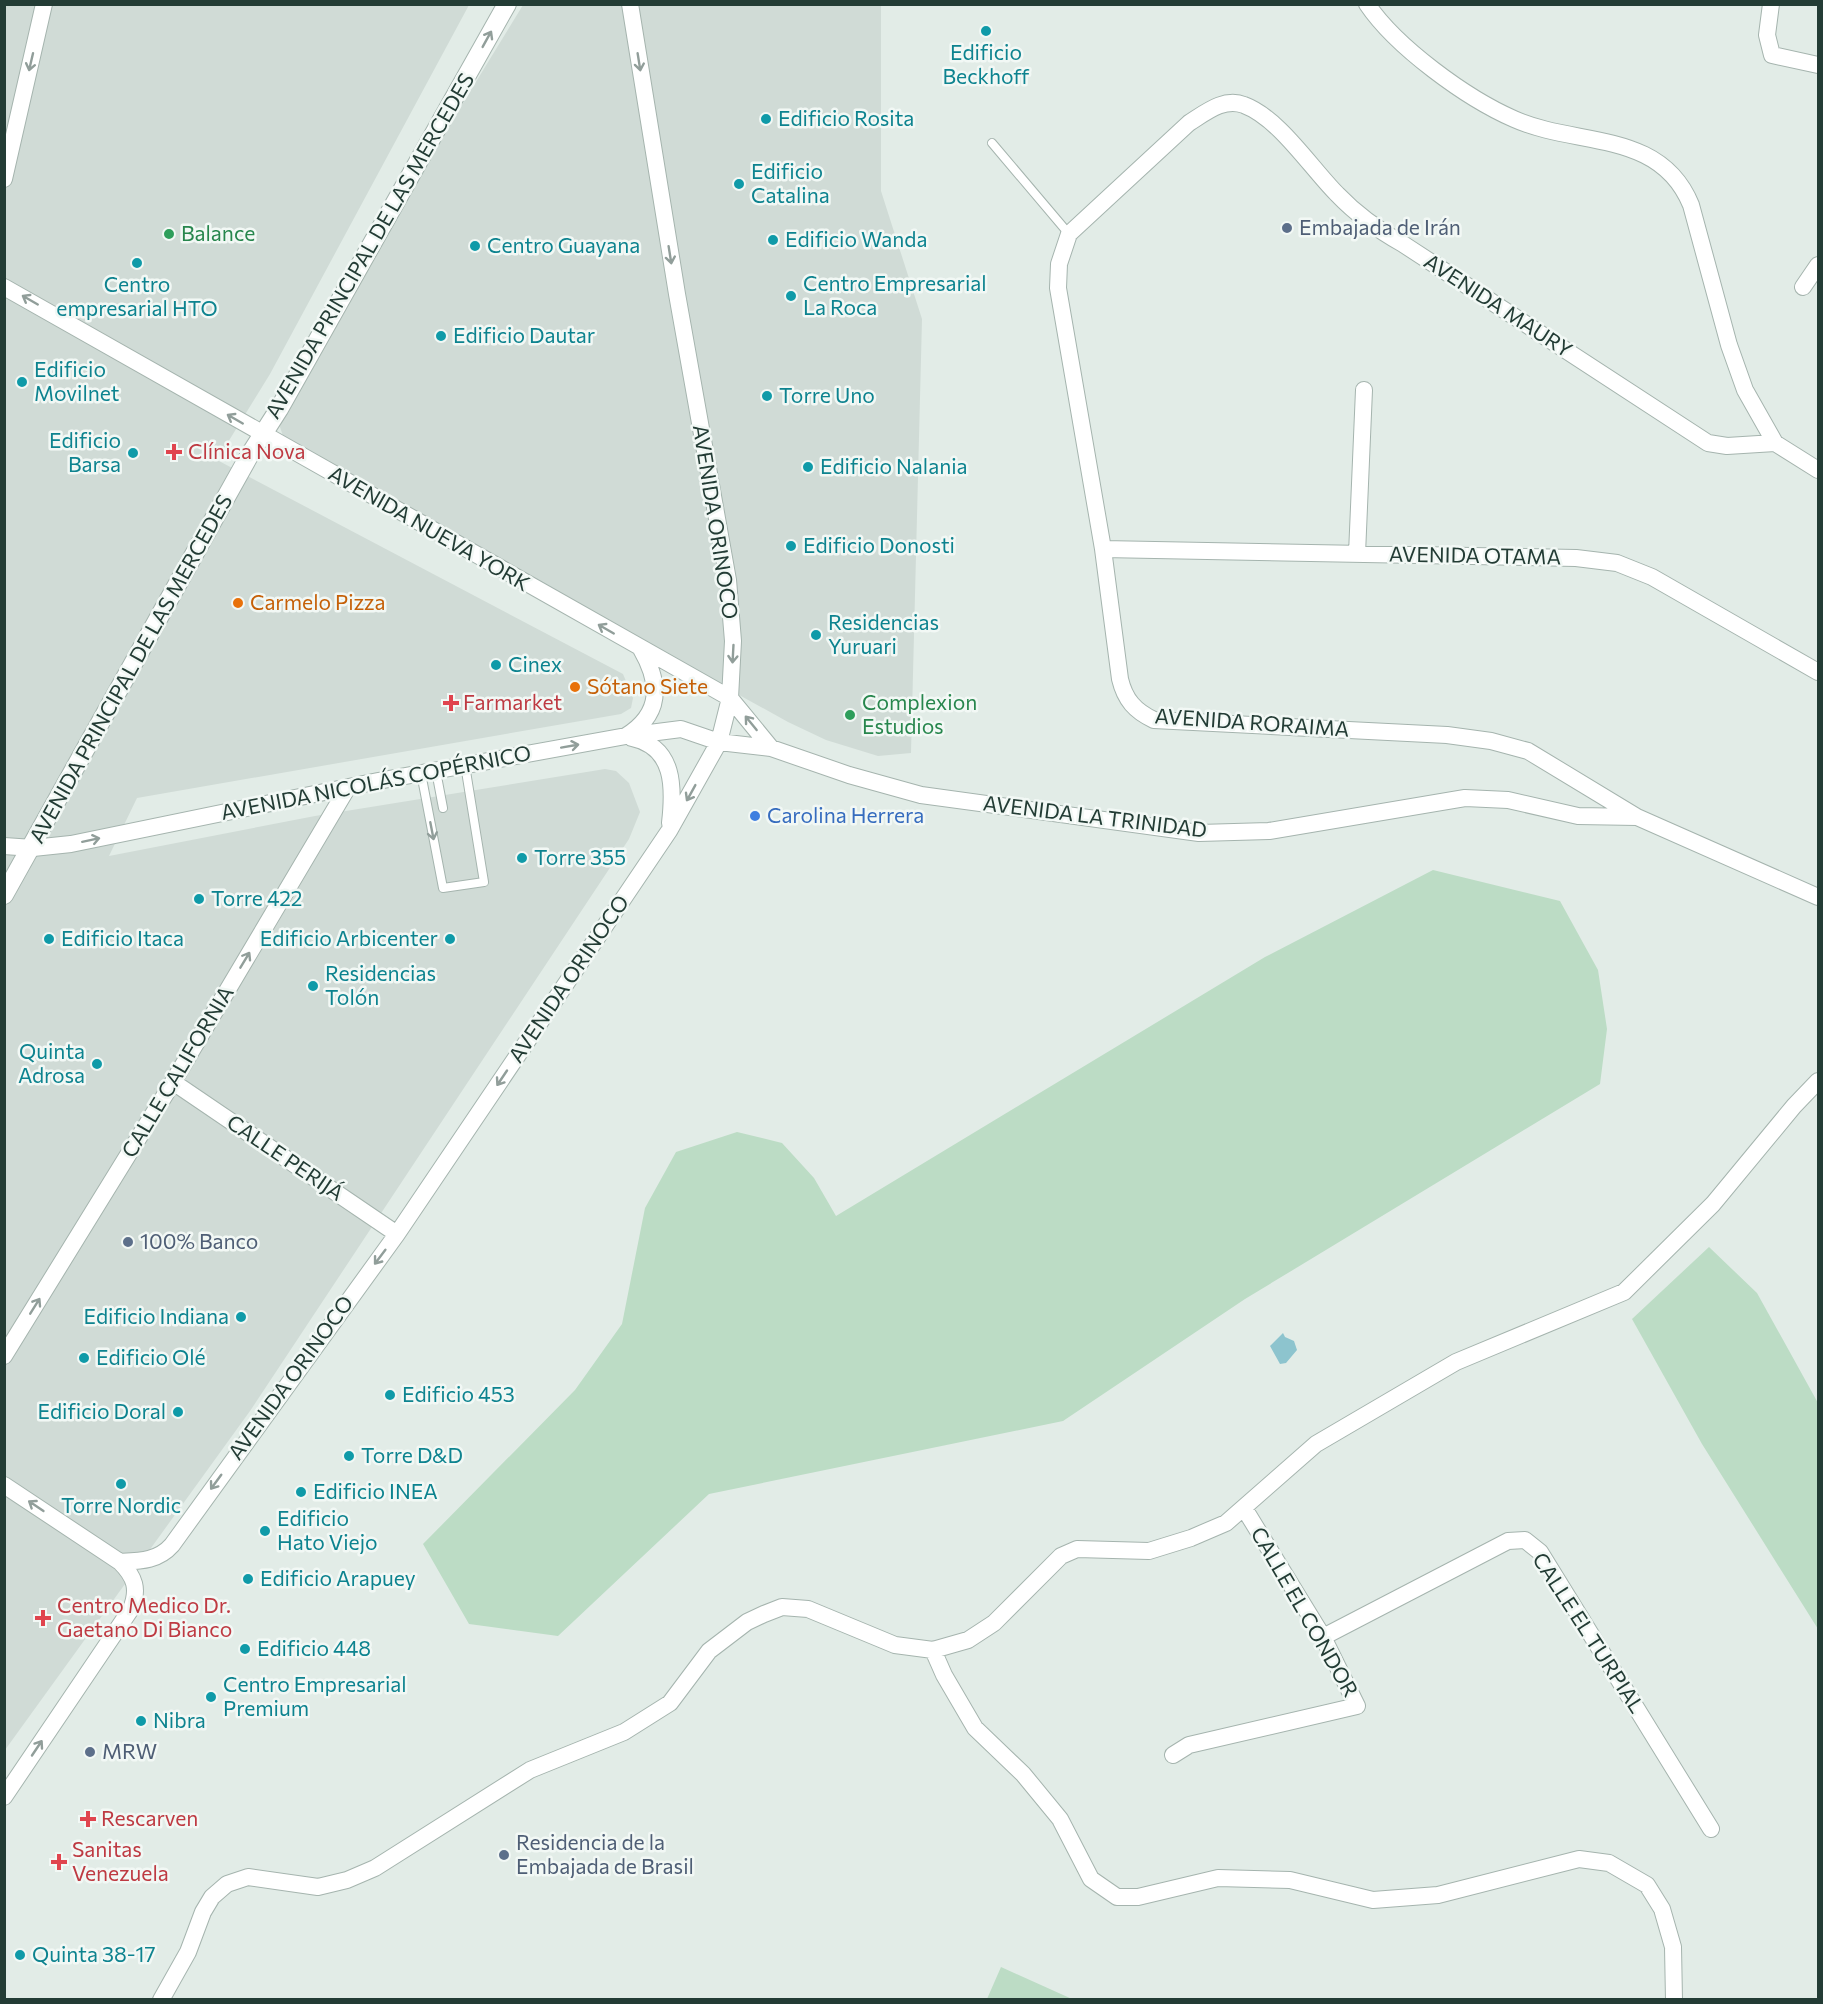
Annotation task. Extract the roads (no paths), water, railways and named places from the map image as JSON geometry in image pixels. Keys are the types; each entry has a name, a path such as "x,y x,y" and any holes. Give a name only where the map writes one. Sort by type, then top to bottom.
{"street":[{"path":"4,179 44,4"},
{"name":"AVENIDA PRINCIPAL DE LAS MERCEDES","path":"4,895 33,848 263,434 398,200 507,4"},
{"name":"AVENIDA ORINOCO","path":"120,1562 151,1559 166,1551 397,1234 669,831 719,742 730,698 733,641 728,580 677,294 630,4"},
{"path":"1367,4 1378,21 1403,46 1489,106 1515,120 1541,128 1627,147 1669,170 1684,187 1691,205 1729,345 1745,390 1775,443 1818,470"},
{"path":"1771,4 1767,35 1772,54 1818,65"},
{"name":"AVENIDA MAURY","path":"1069,234 1189,123 1211,108 1229,103 1243,104 1271,122 1366,223 1413,251 1708,443 1727,446 1775,443"},
{"name":"AVENIDA RORAIMA","path":"1069,234 1059,264 1058,288 1103,549 1120,679 1123,692 1140,713 1154,720 1447,735 1491,741 1528,751 1637,817 1818,897"},
{"path":"1803,287 1818,265"},
{"name":"AVENIDA NUEVA YORK","path":"4,287 730,698"},
{"path":"1357,554 1364,390"},
{"name":"AVENIDA OTAMA","path":"1103,549 1576,558 1617,563 1652,577 1818,672"},
{"path":"626,736 641,724 654,704 655,680 641,649"},
{"path":"730,698 771,748"},
{"name":"AVENIDA NICOLÁS COPÉRNICO","path":"33,848 71,844 348,787 626,736 681,729 719,742"},
{"path":"626,736 654,746 664,758 672,783 669,831"},
{"name":"AVENIDA LA TRINIDAD","path":"719,742 771,748 849,775 921,795 1199,833 1269,831 1465,798 1508,800 1578,816 1637,817"},
{"name":"CALLE CALIFORNIA","path":"4,1356 173,1082 348,787"},
{"path":"4,846 33,848"},
{"name":"CALLE PERIJÁ","path":"173,1082 397,1234"},
{"path":"161,2000 188,1952 203,1912 212,1897 227,1884 248,1877 318,1887 348,1880 375,1868 530,1770 624,1732 670,1703 710,1651 747,1622 764,1614 782,1607 808,1609 895,1645 933,1650 968,1640 994,1623 1061,1556 1077,1549 1149,1551 1191,1538 1226,1523 1316,1444 1456,1362 1624,1292 1713,1204 1794,1106 1818,1082"},
{"path":"4,1485 120,1562 131,1573 136,1590 131,1609 4,1797"},
{"name":"CALLE EL CONDOR","path":"1173,1755 1190,1745 1357,1706 1323,1637 1244,1508"},
{"name":"CALLE EL TURPIAL","path":"1323,1637 1508,1541 1525,1540 1540,1552 1711,1829"},
{"path":"933,1650 975,1728 1023,1774 1060,1819 1091,1879 1117,1897 1138,1897 1218,1878 1290,1880 1373,1900 1438,1895 1579,1858 1609,1863 1647,1885 1662,1909 1673,1947 1674,2000"}],"lane":[{"path":"992,143 1069,234"},
{"path":"428,772 443,888 483,882 465,765"},
{"path":"428,772 443,808"}],"water":[{"path":"1283,1333 1285,1337 1294,1341 1297,1350 1286,1363 1280,1364 1270,1346"}],"place":[{"name":"Edificio Beckhoff","path":"986,31"},
{"name":"Edificio Rosita","path":"766,119"},
{"name":"Edificio Catalina","path":"739,184"},
{"name":"Embajada de Irán","path":"1287,228"},
{"name":"Balance","path":"169,234"},
{"name":"Edificio Wanda","path":"773,240"},
{"name":"Centro Guayana","path":"475,246"},
{"name":"Centro empresarial HTO","path":"137,263"},
{"name":"Centro Empresarial La Roca","path":"791,296"},
{"name":"Edificio Dautar","path":"441,336"},
{"name":"Edificio Movilnet","path":"22,382"},
{"name":"Torre Uno","path":"767,396"},
{"name":"Clínica Nova","path":"174,452"},
{"name":"Edificio Barsa","path":"133,453"},
{"name":"Edificio Nalania","path":"808,467"},
{"name":"Edificio Donosti","path":"791,546"},
{"name":"Carmelo Pizza","path":"238,603"},
{"name":"Residencias Yuruari","path":"816,635"},
{"name":"Cinex","path":"496,665"},
{"name":"Sótano Siete","path":"575,687"},
{"name":"Farmarket","path":"451,703"},
{"name":"Complexion Estudios","path":"850,715"},
{"name":"Carolina Herrera","path":"755,816"},
{"name":"Torre 355","path":"522,858"},
{"name":"Torre 422","path":"199,899"},
{"name":"Edificio Itaca","path":"49,939"},
{"name":"Edificio Arbicenter","path":"450,939"},
{"name":"Residencias Tolón","path":"313,986"},
{"name":"Quinta Adrosa","path":"97,1064"},
{"name":"100% Banco","path":"128,1242"},
{"name":"Edificio Indiana","path":"241,1317"},
{"name":"Edificio Olé","path":"84,1358"},
{"name":"Edificio 453","path":"390,1395"},
{"name":"Edificio Doral","path":"178,1412"},
{"name":"Torre D&D","path":"349,1456"},
{"name":"Torre Nordic","path":"121,1484"},
{"name":"Edificio INEA","path":"301,1492"},
{"name":"Edificio Hato Viejo","path":"265,1531"},
{"name":"Edificio Arapuey","path":"248,1579"},
{"name":"Centro Medico Dr. Gaetano Di Bianco","path":"43,1618"},
{"name":"Edificio 448","path":"245,1649"},
{"name":"Centro Empresarial Premium","path":"211,1697"},
{"name":"Nibra","path":"141,1721"},
{"name":"MRW","path":"90,1752"},
{"name":"Rescarven","path":"88,1819"},
{"name":"Residencia de la Embajada de Brasil","path":"504,1855"},
{"name":"Sanitas Venezuela","path":"59,1862"},
{"name":"Quinta 38-17","path":"20,1955"}]}
